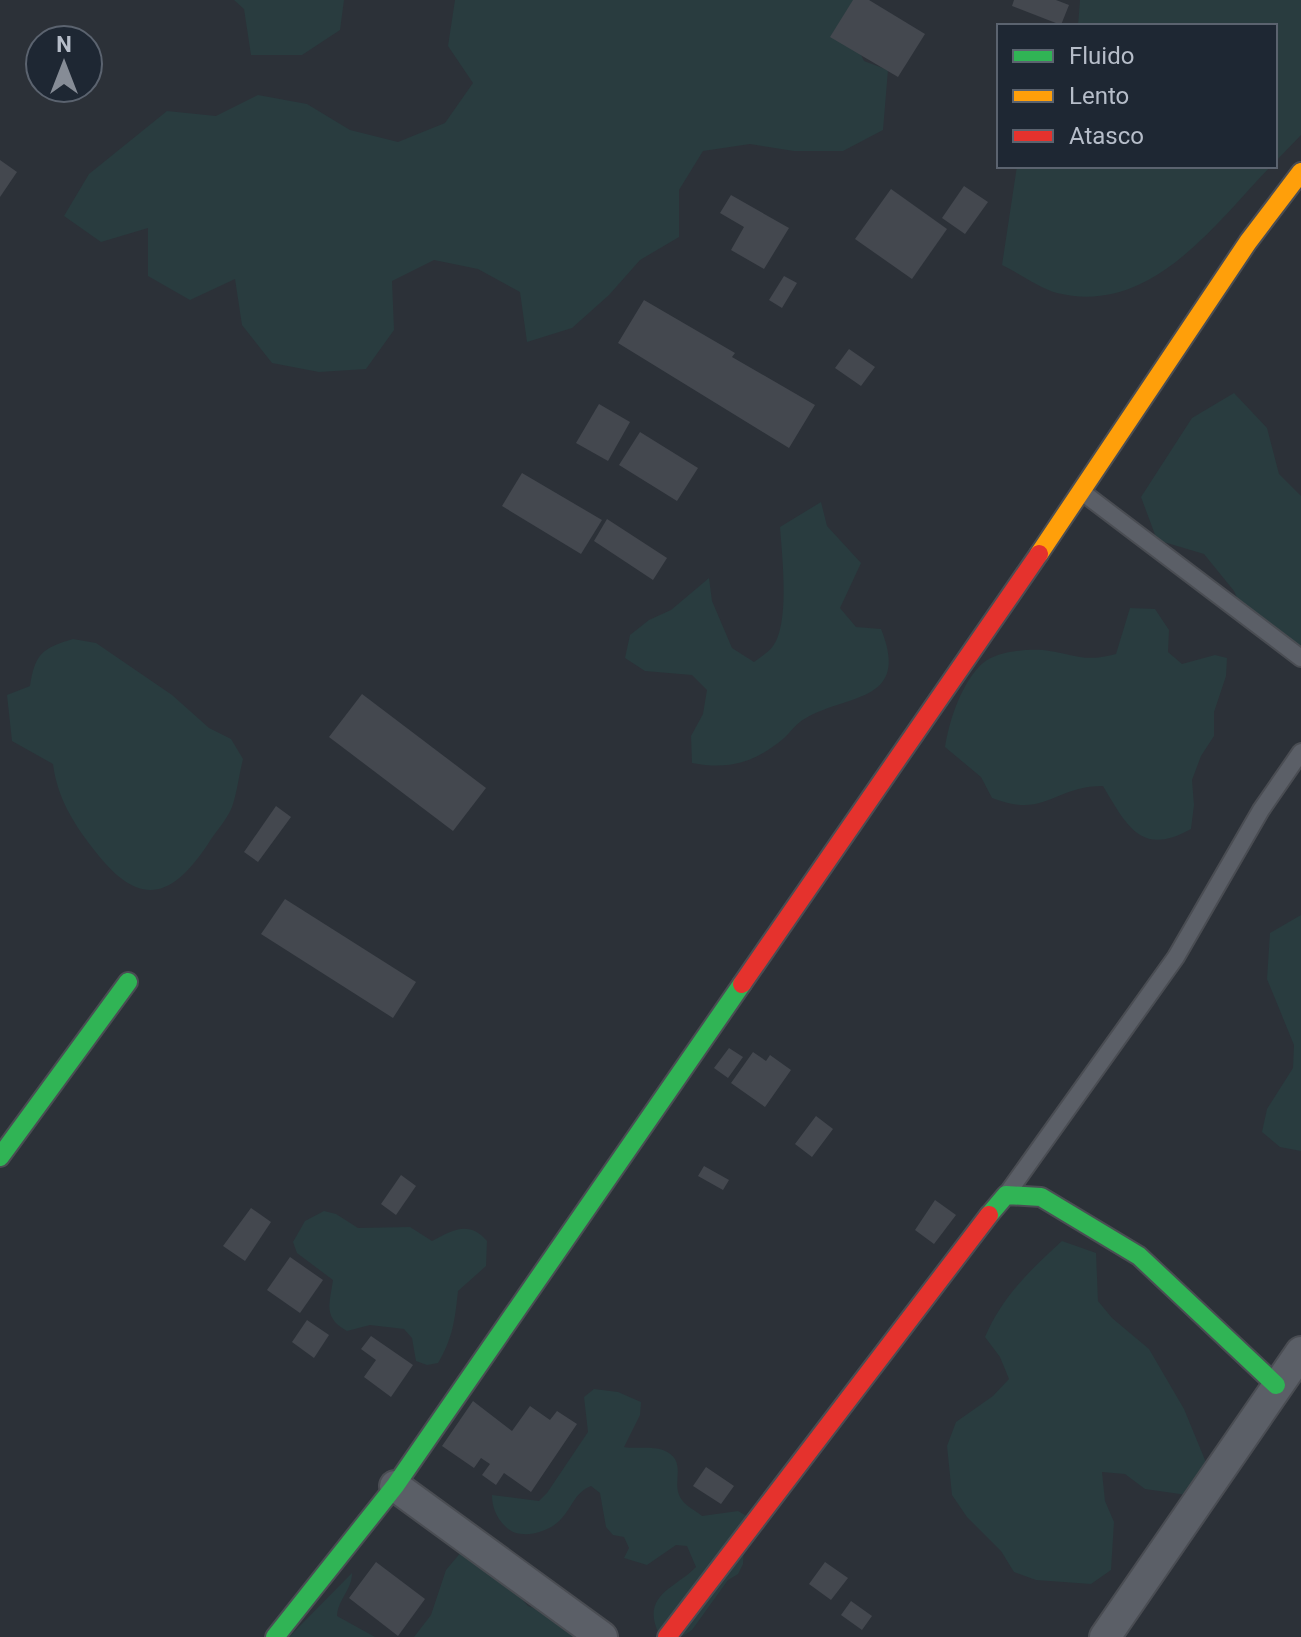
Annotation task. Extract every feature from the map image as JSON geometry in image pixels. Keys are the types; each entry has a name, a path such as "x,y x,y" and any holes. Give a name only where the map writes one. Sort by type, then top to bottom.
{"street":[{"path":"275,1637 395,1486 1082,492 1248,242 1301,172"},
{"path":"0,1157 128,982"},
{"path":"667,1637 969,1238 1006,1195 1041,1197 1081,1217 1139,1256 1276,1385"},
{"path":"1105,1637 1301,1352"},
{"path":"395,1486 602,1637"}],"lane":[{"path":"1082,492 1301,658"},
{"path":"1006,1195 1176,957 1261,810 1301,752"}],"shaded area":[{"path":"234,0 344,0 340,30 302,55 251,55 244,9"},
{"path":"455,0 864,0 853,39 864,61 888,70 883,130 843,151 794,151 750,144 703,151 679,190 679,237 640,260 609,295 572,328 527,342 520,292 478,269 434,260 392,281 394,330 366,369 319,372 272,363 242,325 235,279 190,300 148,276 148,228 101,242 64,216 89,174 167,111 216,116 258,95 307,104 350,130 398,142 445,123 473,83 448,46"},
{"path":"1080,0 1301,0 1301,135 1277,160 1277,24 1078,24"},
{"path":"1017,168 1269,168 1227,214 1178,260 1151,278 1122,291 1091,297 1057,293 1002,265"},
{"path":"1234,393 1267,428 1279,474 1301,496 1301,649 1253,632 1234,591 1204,554 1157,540 1141,497 1192,418"},
{"path":"821,502 827,526 861,563 840,608 856,627 881,629 888,653 888,671 881,683 870,692 799,722 762,754 729,765 692,763 691,736 703,714 707,690 692,675 645,671 625,658 630,635 649,620 671,610 709,578 712,601 732,648 754,662 767,653 782,622 784,588 780,527"},
{"path":"1130,608 1155,609 1169,630 1168,652 1182,664 1215,655 1227,658 1226,676 1214,712 1214,736 1201,756 1192,780 1194,805 1191,829 1160,840 1137,833 1120,814 1103,786 1086,787 1025,805 992,798 981,777 945,747 958,702 969,680 983,663 1004,653 1043,650 1086,658 1116,654"},
{"path":"73,639 96,643 172,695 209,728 231,739 243,759 234,802 227,817 193,864 165,887 151,890 137,888 107,866 66,808 53,764 12,741 7,695 30,686 34,666 47,649"},
{"path":"1301,915 1301,1151 1280,1147 1262,1132 1267,1109 1293,1068 1294,1045 1267,979 1270,933"},
{"path":"324,1211 336,1214 358,1228 410,1227 432,1241 467,1229 487,1241 486,1266 458,1291 452,1328 438,1363 427,1365 416,1361 412,1338 404,1329 370,1325 347,1331 334,1320 330,1309 333,1280 297,1253 293,1242 305,1221"},
{"path":"1062,1241 1096,1253 1098,1301 1112,1318 1149,1349 1184,1409 1212,1477 1194,1496 1145,1489 1125,1474 1102,1472 1105,1501 1114,1522 1111,1570 1091,1584 1036,1580 1014,1572 1001,1551 967,1517 952,1495 947,1446 956,1422 993,1396 1009,1379 1000,1357 985,1337 1018,1285"},
{"path":"594,1389 618,1392 641,1402 640,1415 624,1447 659,1449 671,1455 676,1460 677,1487 686,1504 702,1516 738,1511 750,1518 745,1528 743,1564 738,1574 728,1580 692,1630 683,1636 659,1634 654,1610 663,1594 696,1567 687,1546 676,1545 647,1565 624,1558 629,1548 624,1537 613,1535 606,1527 600,1493 591,1486 576,1497 558,1522 533,1534 512,1532 500,1521 494,1509 492,1495 539,1501 547,1493 588,1432 584,1397"},
{"path":"462,1551 511,1587 528,1606 552,1615 580,1637 414,1637 431,1615 446,1570"},
{"path":"352,1573 337,1616 375,1637 289,1637"}],"building":[{"path":"853,0 869,0 925,34 898,77 830,37"},
{"path":"1014,0 1056,0 1069,5 1061,24 1012,6"},
{"path":"0,160 17,172 0,197"},
{"path":"964,186 988,202 965,234 942,218"},
{"path":"891,189 947,229 912,279 855,239"},
{"path":"731,195 789,228 764,269 731,250 744,227 720,213"},
{"path":"784,276 797,283 782,308 769,300"},
{"path":"644,300 735,353 732,357 815,405 789,448 618,343"},
{"path":"849,349 875,367 861,386 835,368"},
{"path":"599,404 630,422 608,461 576,443"},
{"path":"640,432 698,468 677,501 619,465"},
{"path":"522,473 602,520 581,554 502,506"},
{"path":"607,519 667,558 653,580 594,541"},
{"path":"362,694 486,788 453,831 329,737"},
{"path":"276,806 291,817 258,862 244,852"},
{"path":"285,899 416,982 393,1018 261,934"},
{"path":"729,1048 743,1057 728,1078 714,1068"},
{"path":"753,1052 766,1061 770,1055 791,1070 765,1107 731,1083"},
{"path":"816,1116 833,1129 812,1157 795,1144"},
{"path":"704,1166 729,1180 723,1190 698,1176"},
{"path":"401,1175 416,1186 396,1215 381,1204"},
{"path":"935,1200 956,1215 934,1244 915,1230"},
{"path":"251,1208 271,1222 245,1261 223,1246"},
{"path":"290,1257 323,1280 300,1313 267,1290"},
{"path":"307,1320 329,1335 314,1358 292,1342"},
{"path":"371,1336 413,1365 391,1397 364,1377 376,1360 361,1349"},
{"path":"473,1401 512,1431 530,1406 550,1420 557,1411 577,1424 531,1492 504,1473 496,1485 482,1475 490,1464 481,1458 474,1468 442,1446"},
{"path":"706,1467 734,1486 721,1504 693,1486"},
{"path":"376,1562 425,1599 398,1636 349,1598"},
{"path":"825,1562 848,1578 831,1600 809,1584"},
{"path":"851,1601 872,1616 862,1630 841,1615"}],"traffic: fast":[{"path":"0,1157 128,982"},
{"path":"275,1637 395,1486 742,984"},
{"path":"989,1215 1006,1195 1041,1197 1139,1256 1276,1385"}],"traffic: slow":[{"path":"1039,554 1248,242 1301,172"}],"traffic: jam":[{"path":"742,984 1039,554"},
{"path":"667,1637 989,1215"}]}
